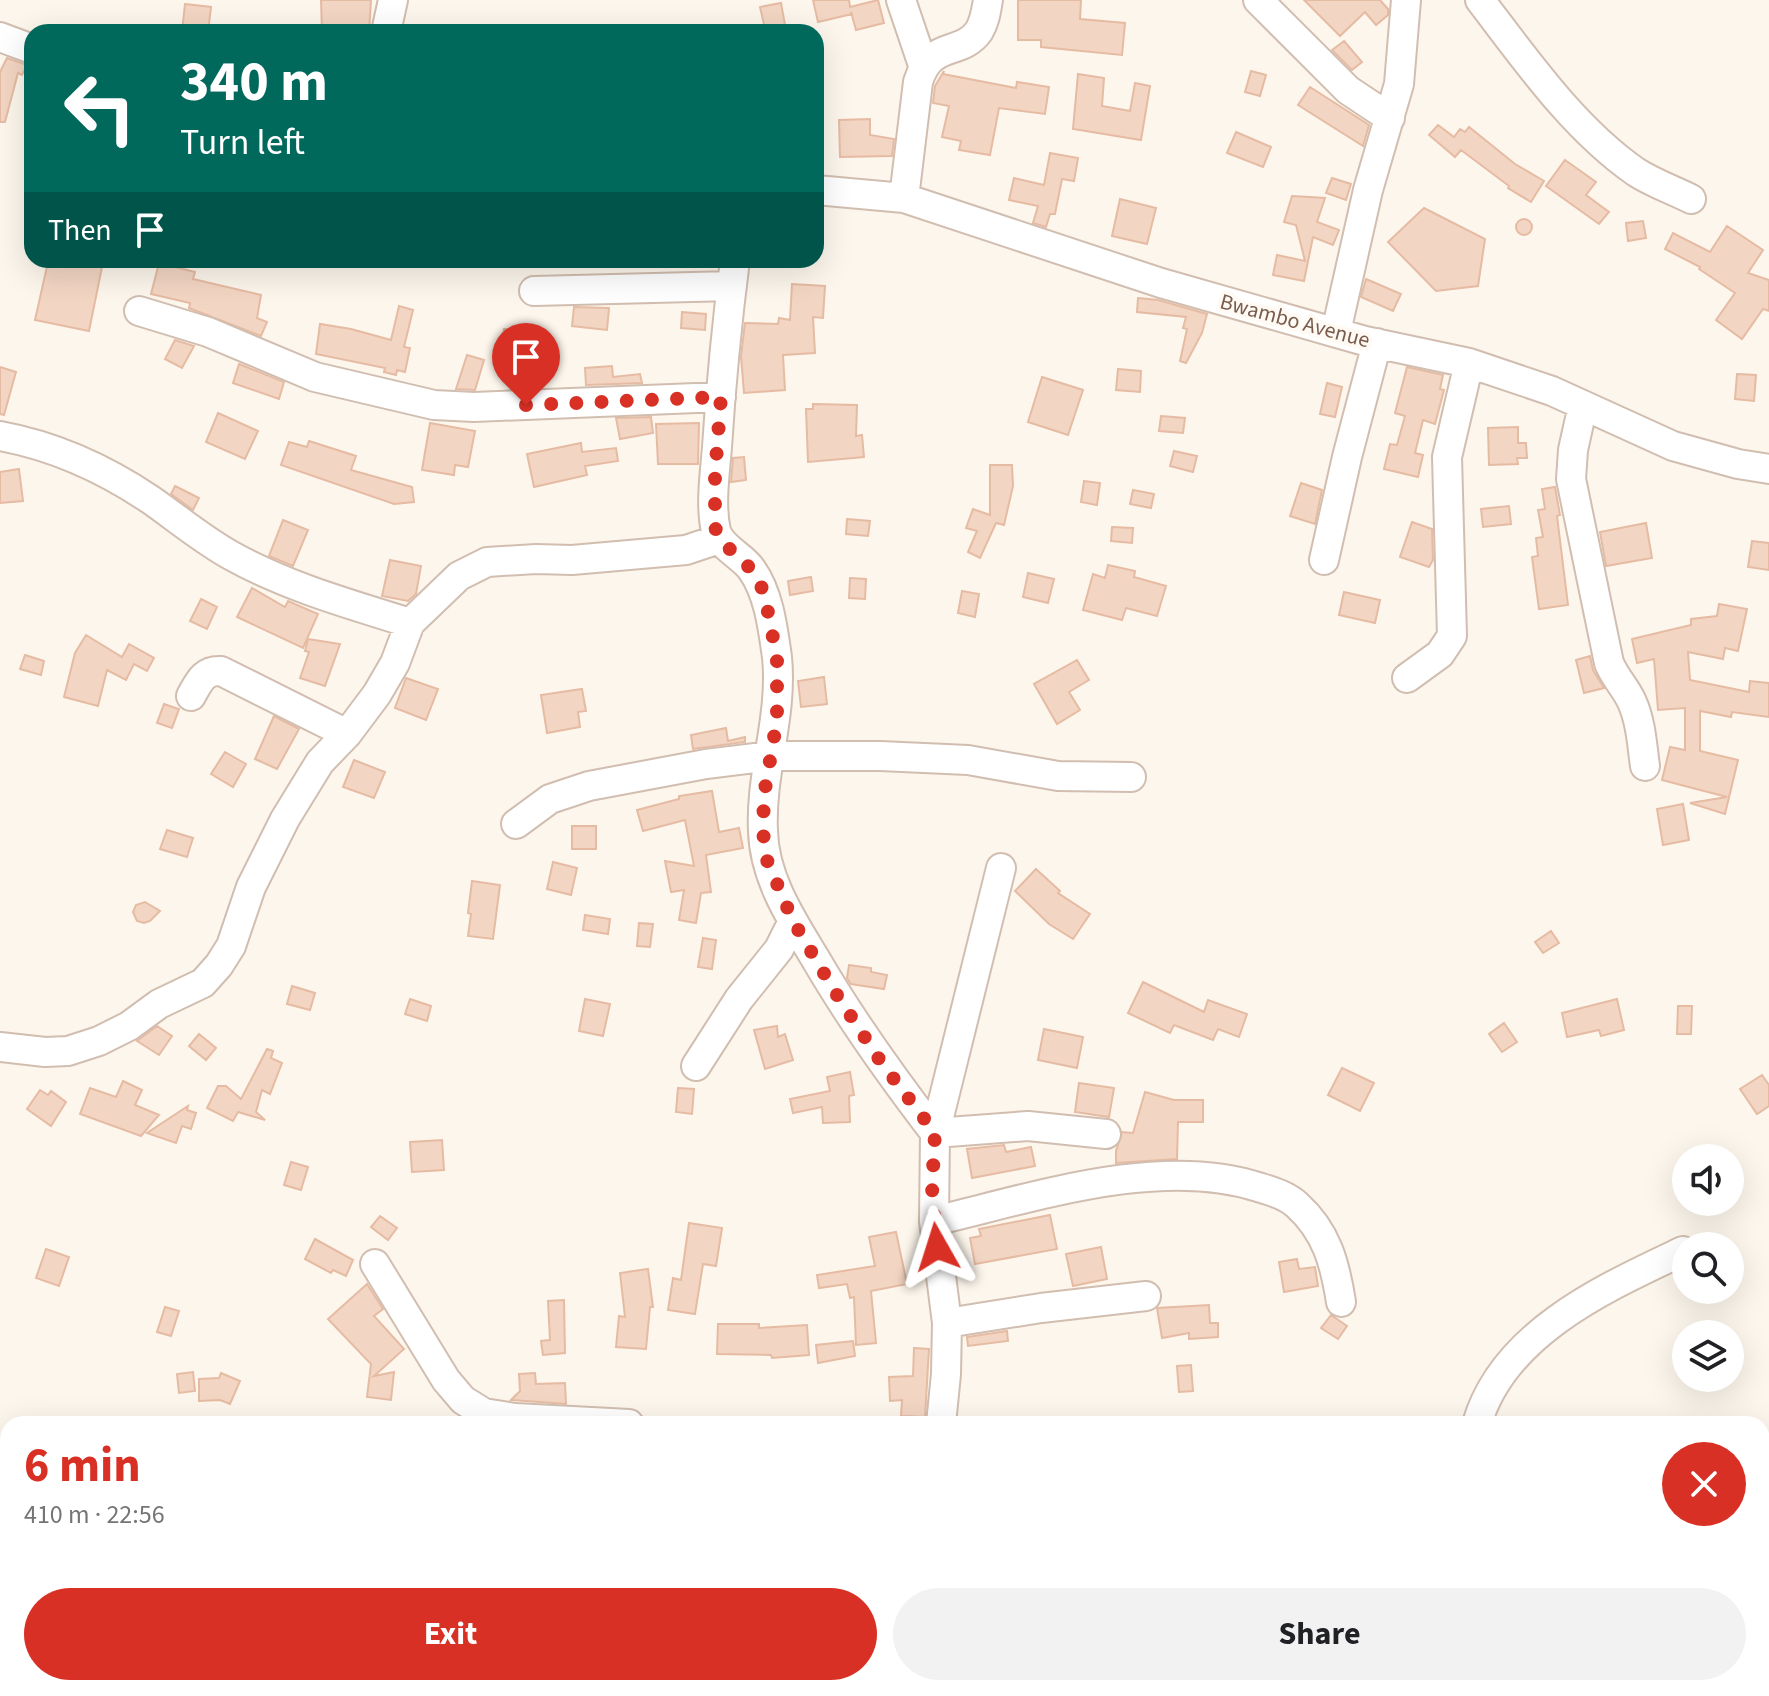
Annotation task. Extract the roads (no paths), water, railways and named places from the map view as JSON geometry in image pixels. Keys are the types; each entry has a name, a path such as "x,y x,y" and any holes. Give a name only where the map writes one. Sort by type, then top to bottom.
{"street":[{"path":"388,24 393,0"},
{"path":"901,0 923,65 918,82 904,198"},
{"path":"923,65 941,51 966,42 978,33 985,20 988,0"},
{"path":"1258,0 1348,90 1390,118"},
{"path":"1336,332 1368,190 1399,84 1406,0"},
{"path":"1480,0 1586,129 1640,174 1691,199"},
{"path":"0,37 24,46"},
{"name":"Bwambo Avenue","path":"824,191 904,198 1161,283 1377,343 1469,363 1583,405 1673,446 1769,469"},
{"path":"534,291 733,273 714,508 719,539 752,570 764,592 777,658 777,720 764,795 766,858 793,921 881,1062 935,1133"},
{"path":"139,311 208,332 315,377 434,405 474,407 721,397"},
{"path":"1324,560 1377,343"},
{"path":"1407,678 1440,654 1452,636 1447,457 1469,363"},
{"path":"1583,405 1573,450 1571,479 1609,663 1615,679 1632,701 1645,766"},
{"path":"0,436 56,450 94,467 154,502 200,537 283,582 410,623"},
{"path":"0,1047 68,1051 99,1041 129,1026 159,1004 203,983 231,946 251,887 285,819 320,762 347,734 377,694 395,663 410,623 459,576 487,562 572,560 686,550 719,539"},
{"path":"191,696 202,676 210,670 221,671 347,734"},
{"path":"516,824 550,799 589,786 706,764 771,756 968,760 1058,776 1131,777"},
{"path":"936,1416 946,1374 947,1323 934,1221 935,1133 1001,868"},
{"path":"696,1066 739,999 779,949 793,921"},
{"path":"935,1133 1028,1126 1106,1134"},
{"path":"934,1221 1133,1178 1178,1175 1246,1183 1275,1192 1295,1203 1314,1223 1329,1248 1341,1302"},
{"path":"1481,1416 1495,1383 1523,1350 1559,1317 1672,1257"},
{"path":"375,1264 446,1380 463,1400 484,1413 503,1416"},
{"path":"947,1323 1146,1296"}]}
